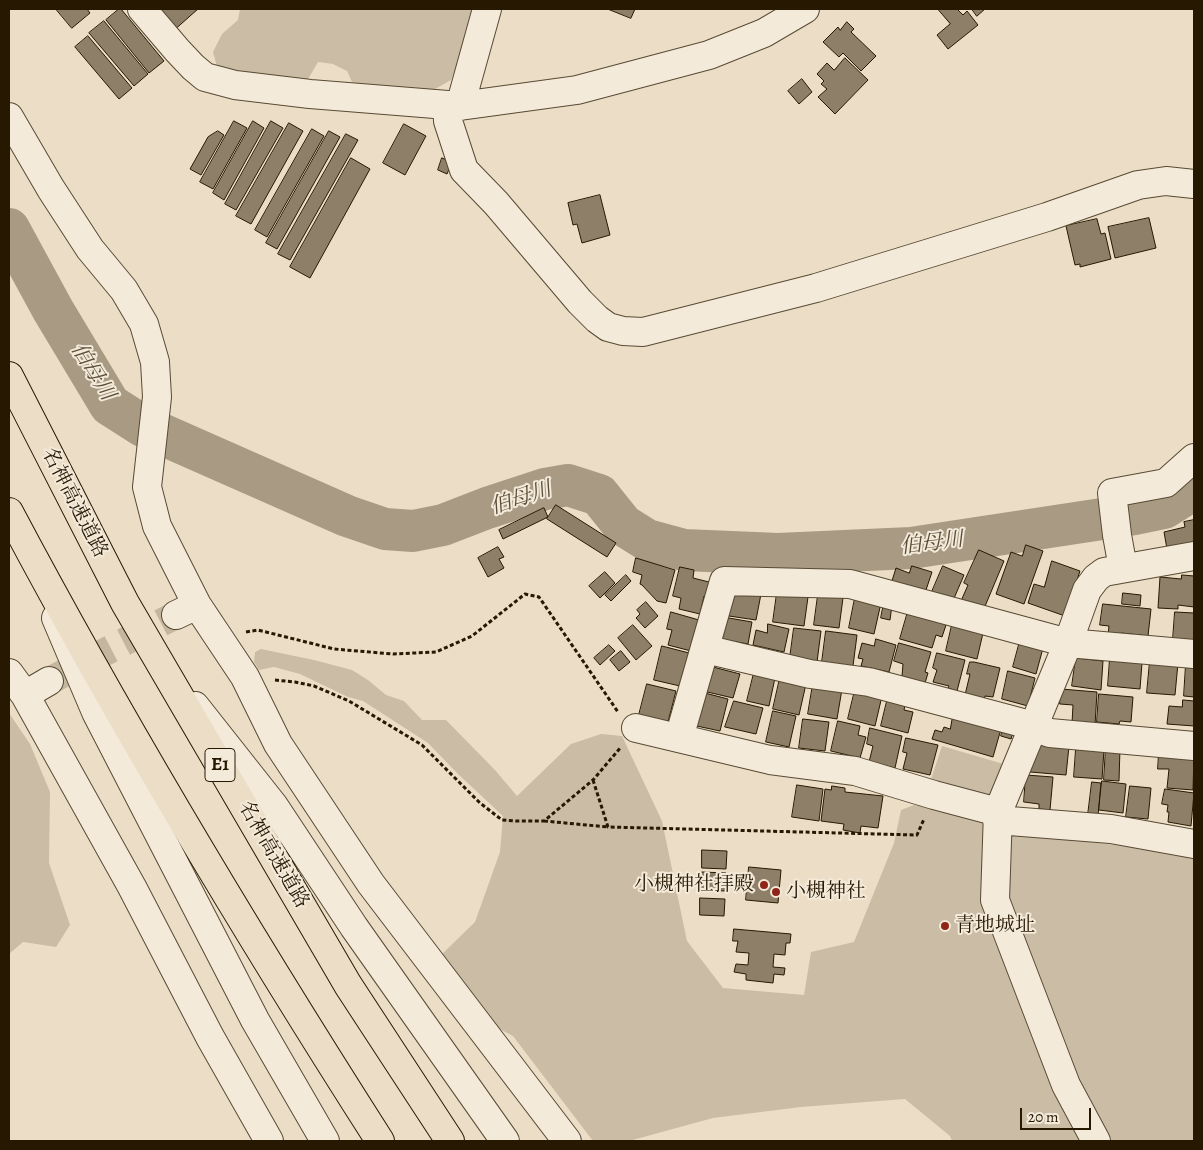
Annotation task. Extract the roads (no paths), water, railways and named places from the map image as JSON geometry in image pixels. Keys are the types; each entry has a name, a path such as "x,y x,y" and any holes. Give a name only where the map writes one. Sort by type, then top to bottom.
{"highway":[{"name":"名神高速道路","path":"9,376 125,603 348,985 450,1141"},
{"path":"13,520 116,710 263,954 380,1141"}],"street":[{"path":"142,9 177,50 205,77 235,85 282,91 453,106 577,90 709,55 764,33 805,9"},
{"path":"487,9 448,121 464,170 496,203 580,302 608,327 623,331 643,332 816,288 1047,217 1138,185 1166,181 1194,184"},
{"path":"9,118 51,189 90,249 124,290 144,324 155,362 157,397 147,488 187,610 219,638 245,678 278,744 371,884 567,1141"},
{"path":"1123,568 1112,492 1166,483 1194,458"},
{"path":"13,520 96,712 255,1020 325,1141"},
{"path":"1096,1141 1066,1085 995,900 998,816 1068,643 1087,590 1096,578 1104,572 1194,556"},
{"path":"679,738 724,581 850,584 1068,643 1194,654"},
{"path":"705,649 810,674 869,682 1034,726 1050,732 1194,746"},
{"path":"157,658 274,806 354,927 506,1141"},
{"path":"9,673 25,695 132,887 210,1036 269,1141"},
{"path":"25,695 49,681"},
{"path":"636,728 770,760 855,771 998,816 1111,830 1194,844"}],"waterway":[{"name":"伯母川","path":"9,229 53,310 110,405 143,426 347,516 385,529 413,531 443,525 545,489 568,485 599,495 623,525 647,540 684,550 778,554 911,548 1164,508 1194,489"}],"tunnel":[{"path":"49,681 176,615"}],"place":[{"name":"小槻神社拝殿","path":"764,885"},
{"name":"小槻神社","path":"776,892"},
{"name":"青地城址","path":"945,926"}]}
